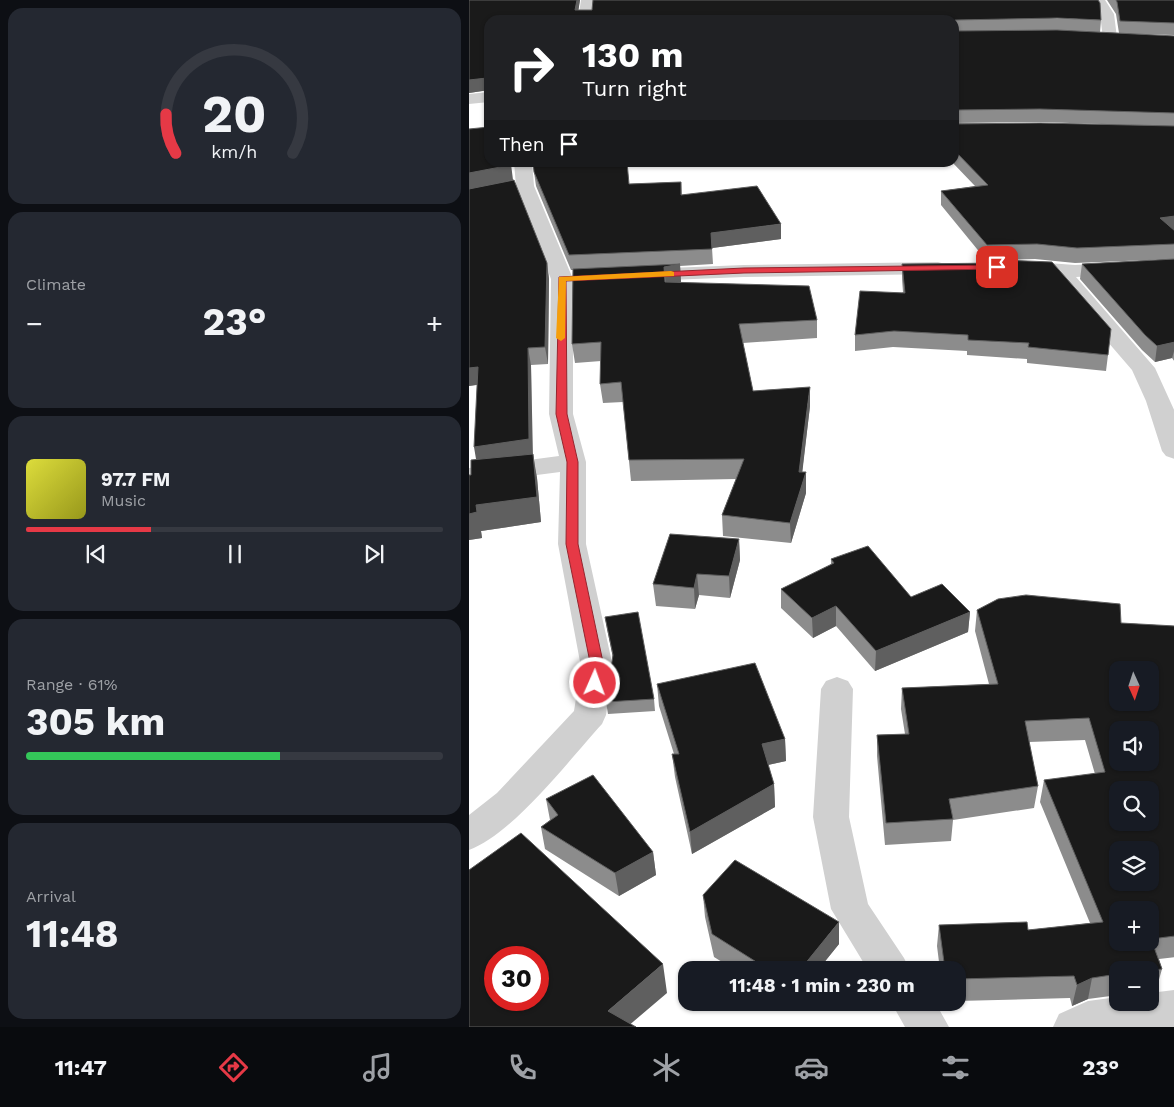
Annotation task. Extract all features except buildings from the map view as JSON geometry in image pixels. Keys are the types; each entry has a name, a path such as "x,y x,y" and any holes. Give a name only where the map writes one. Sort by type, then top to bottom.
{"street":[{"path":"587,15 589,10 588,0"},
{"path":"1099,0 1107,14 1110,38"},
{"path":"1092,37 1129,39"},
{"path":"469,99 484,98"},
{"path":"469,835 509,803 589,715 597,667 572,544 573,462 561,414 571,278 518,180"},
{"path":"997,267 1075,271 1174,266"},
{"path":"629,276 744,271 959,267"},
{"path":"1057,269 1082,295 1143,368 1158,401 1174,451"},
{"path":"469,476 573,462"},
{"path":"837,689 831,817 850,909 884,961"},
{"path":"1074,1027 1088,1020 1174,1008"},
{"path":"917,1011 927,1027"}],"slow traffic":[{"path":"561,338 562,279 671,274"}],"route":[{"path":"595,683 597,667 572,544 573,462 561,414 562,279 744,271 997,267"}]}
